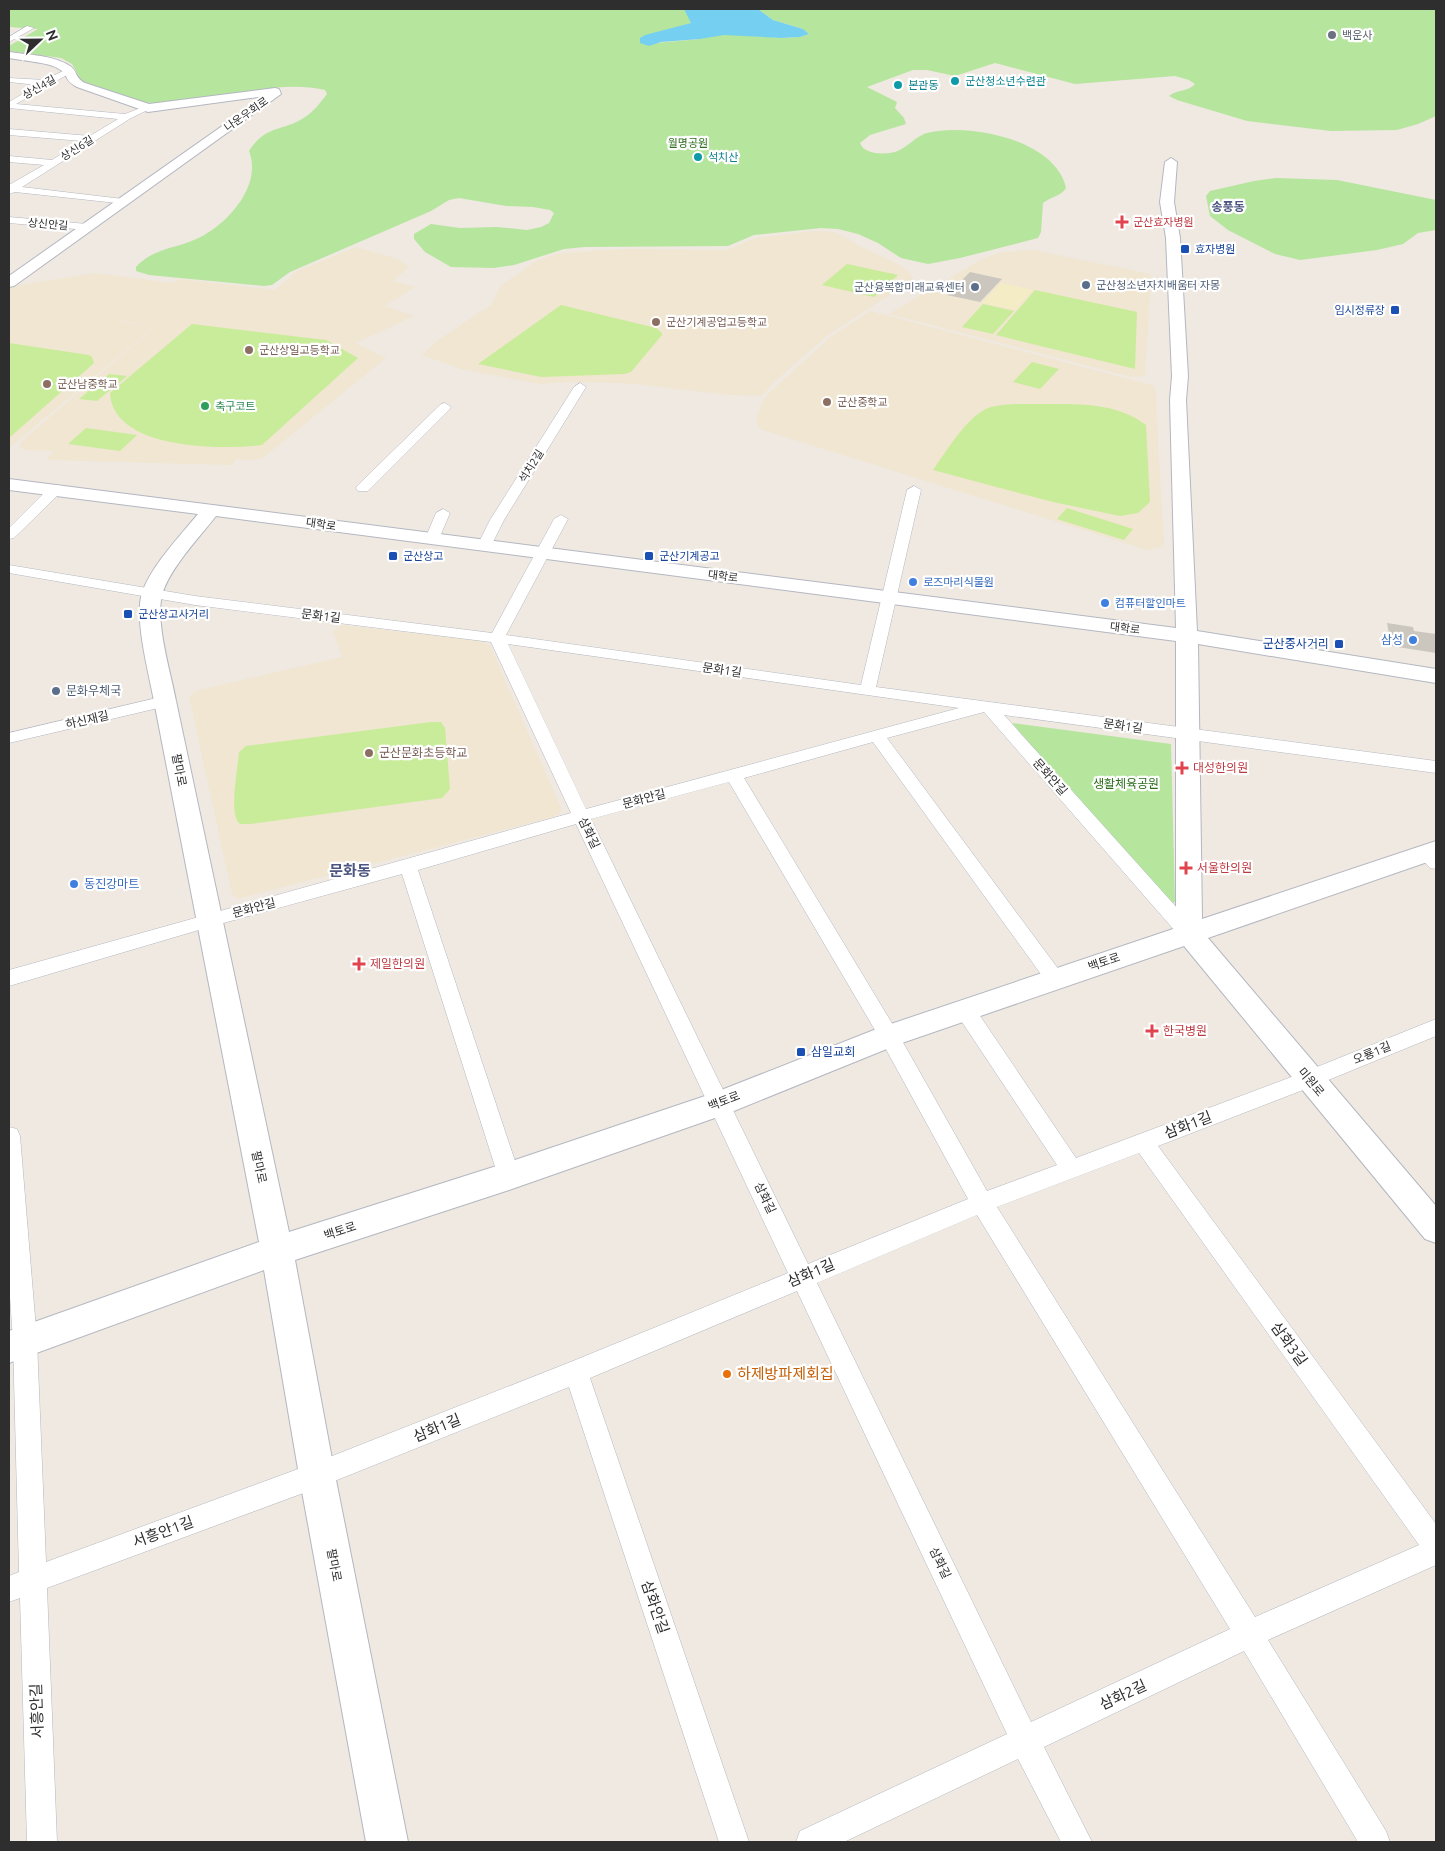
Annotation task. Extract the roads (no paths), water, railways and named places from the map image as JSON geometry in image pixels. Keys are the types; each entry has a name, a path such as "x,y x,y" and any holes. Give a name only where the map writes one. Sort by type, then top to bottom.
{"street":[{"path":"9,40 30,28"},
{"name":"나운우회로","path":"9,55 57,63 70,70 72,80 81,86 148,108 275,90 275,94 9,283"},
{"name":"상신4길","path":"9,105 70,70"},
{"path":"9,80 47,83"},
{"path":"9,105 127,117"},
{"name":"상신6길","path":"10,189 127,117 148,108"},
{"path":"9,132 92,139"},
{"path":"9,159 54,163"},
{"path":"1171,162 1167,202 1173,238 1180,376 1178,400 1188,636 1189,934"},
{"path":"10,189 123,202"},
{"name":"상신안길","path":"9,220 87,228"},
{"path":"9,232 23,222"},
{"name":"석치2길","path":"484,546 497,520 580,387"},
{"path":"363,488 445,406"},
{"name":"대학로","path":"9,484 1188,636 1436,676"},
{"path":"9,535 56,489"},
{"path":"867,691 914,490"},
{"name":"팔마로","path":"210,510 162,576 152,594 150,614 165,701 276,1251 387,1842"},
{"path":"432,539 443,513"},
{"path":"497,638 561,519"},
{"name":"문화1길","path":"9,569 152,594 497,638 1189,736 1436,767"},
{"name":"삼화길","path":"497,638 1025,1741 1077,1842"},
{"name":"하신재길","path":"9,738 165,701"},
{"name":"문화안길","path":"9,978 581,816 987,706 1189,934"},
{"path":"877,736 1055,979"},
{"path":"734,775 889,1036 982,1203 1249,1634 1375,1842"},
{"name":"백토로","path":"17,1344 276,1251 509,1176 719,1104 889,1036 1189,934 1433,856"},
{"path":"408,866 509,1176"},
{"name":"미원로","path":"1189,934 1436,1229"},
{"path":"965,1010 1072,1170"},
{"name":"오룡1길","path":"1309,1079 1436,1027"},
{"name":"삼화1길","path":"317,1475 576,1372 982,1203 1309,1079"},
{"path":"9,1136 17,1344 20,1584"},
{"name":"삼화3길","path":"1143,1142 1436,1546"},
{"name":"삼화안길","path":"576,1372 734,1842"},
{"name":"서흥안1길","path":"20,1584 317,1475"},
{"name":"삼화2길","path":"811,1842 1249,1634 1436,1551"},
{"name":"서흥안길","path":"20,1584 42,1842"}],"water":[{"path":"684,9 758,9 773,20 803,29 809,34 800,37 781,38 724,35 661,42 649,46 640,43 640,38 645,35 691,23"}],"place":[{"name":"백운사","path":"1332,35"},
{"name":"군산청소년수련관","path":"955,81"},
{"name":"본관동","path":"898,85"},
{"name":"석치산","path":"698,157"},
{"name":"군산효자병원","path":"1122,222"},
{"name":"효자병원","path":"1185,249"},
{"name":"군산청소년자치배움터 자몽","path":"1086,285"},
{"name":"군산융복합미래교육센터","path":"975,287"},
{"name":"임시정류장","path":"1395,310"},
{"name":"군산기계공업고등학교","path":"656,322"},
{"name":"군산상일고등학교","path":"249,350"},
{"name":"군산남중학교","path":"47,384"},
{"name":"군산중학교","path":"827,402"},
{"name":"축구코트","path":"205,406"},
{"name":"군산상고","path":"393,556"},
{"name":"군산기계공고","path":"649,556"},
{"name":"로즈마리식물원","path":"913,582"},
{"name":"컴퓨터할인마트","path":"1105,603"},
{"name":"군산상고사거리","path":"128,614"},
{"name":"삼성","path":"1413,640"},
{"name":"군산중사거리","path":"1339,644"},
{"name":"문화우체국","path":"56,691"},
{"name":"군산문화초등학교","path":"369,753"},
{"name":"대성한의원","path":"1182,768"},
{"name":"서울한의원","path":"1186,868"},
{"name":"동진강마트","path":"74,884"},
{"name":"제일한의원","path":"359,964"},
{"name":"한국병원","path":"1152,1031"},
{"name":"삼일교회","path":"801,1052"},
{"name":"하제방파제회집","path":"727,1374"}],"district":[{"name":"송풍동","path":"1228,207"},
{"name":"문화동","path":"350,871"}],"park label":[{"name":"월명공원","path":"688,143"},
{"name":"생활체육공원","path":"1126,784"}]}
